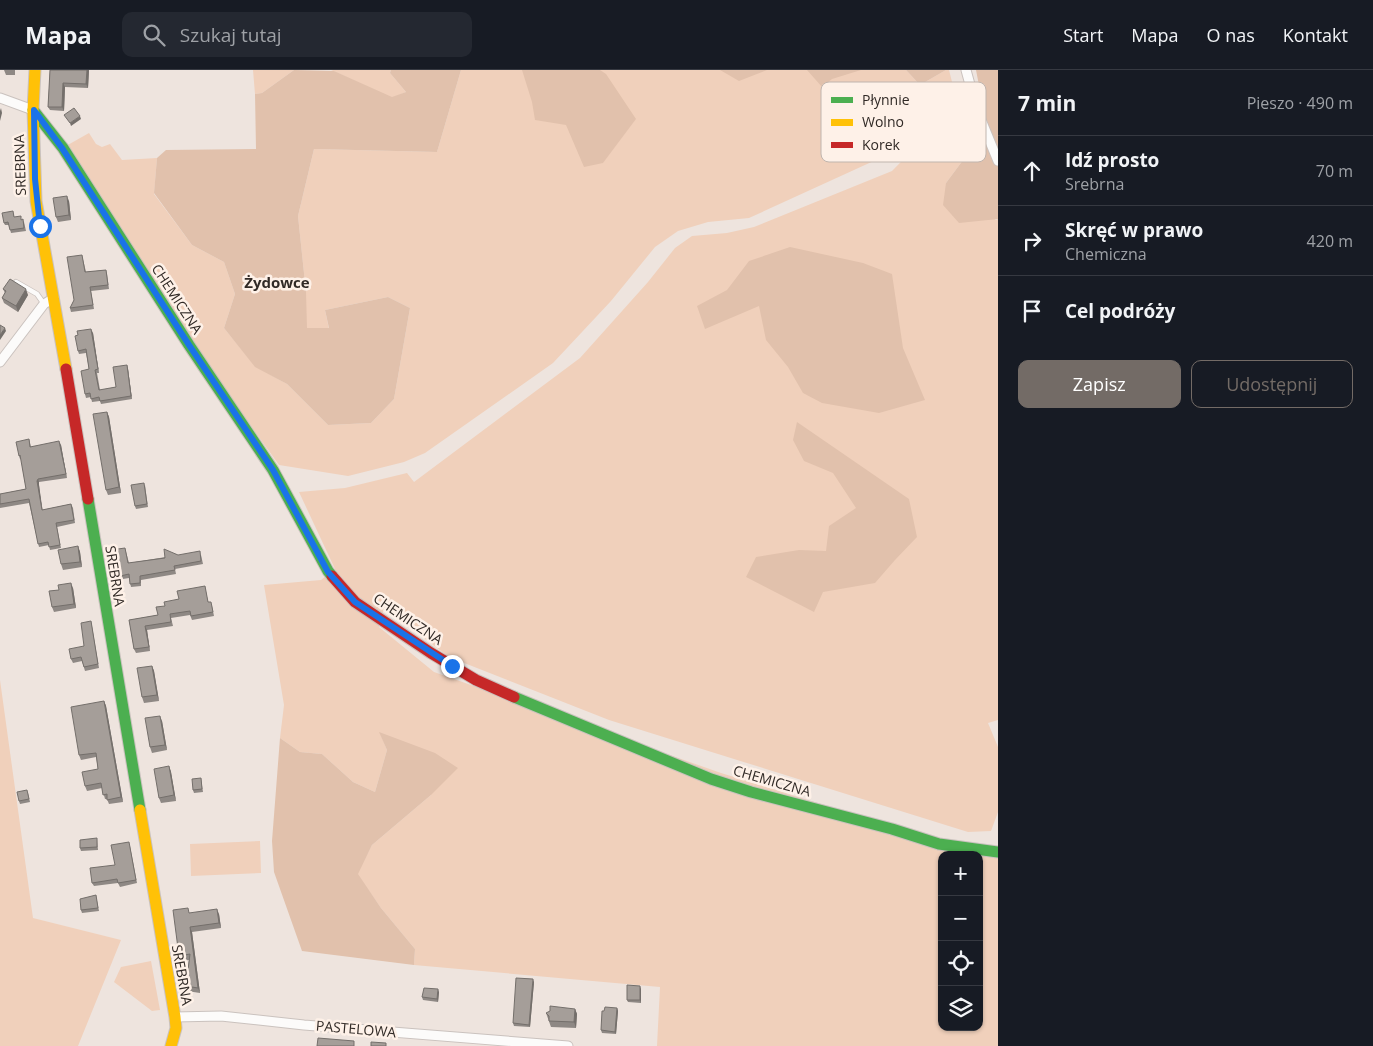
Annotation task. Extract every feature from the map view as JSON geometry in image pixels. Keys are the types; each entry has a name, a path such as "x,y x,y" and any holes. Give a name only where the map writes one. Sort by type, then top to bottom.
{"street":[{"name":"SREBRNA","path":"35,70 36,201 49,301 175,1017 176,1028 171,1046"},
{"path":"0,98 34,110"},
{"name":"CHEMICZNA","path":"34,110 62,148 178,329 273,470 328,572 355,602 431,653 476,680 542,710 711,779 751,792 892,829 939,844 998,852"},
{"path":"986,132 998,161"},
{"path":"0,362 49,301"},
{"name":"PASTELOWA","path":"175,1017 221,1016 304,1025 568,1046"}],"lane":[{"path":"16,282 49,301"}],"shaded area":[{"path":"253,70 294,70 262,93 255,94"},
{"path":"294,70 334,71 392,97 406,92 390,73 391,70 461,70 437,152 314,149 298,216 306,292 307,328 329,328 325,310 388,297 410,308 394,399 371,423 328,425 287,384 255,367 224,328 235,294 224,262 192,245 154,193 157,158 166,150 256,149 255,94 262,93"},
{"path":"331,70 391,70 390,73 406,92 392,98"},
{"path":"461,70 906,70 917,82 821,82 821,162 872,162 749,218 708,222 678,231 655,247 611,301 553,363 425,453 404,462 348,476 279,465 238,408 66,146 89,133 96,144 102,147 110,144 122,160 157,158 154,194 192,245 224,262 235,294 224,328 255,366 287,384 328,425 371,423 394,399 410,308 388,297 325,310 329,329 306,329 306,292 298,216 314,149 437,152"},
{"path":"522,70 600,70 606,74 636,119 603,163 584,167 566,125 535,120 532,102"},
{"path":"720,70 767,70 739,81"},
{"path":"807,70 861,70 832,79 828,82 821,82 821,86"},
{"path":"906,70 946,70 925,82 917,82"},
{"path":"946,70 949,70 952,82 925,82"},
{"path":"976,70 998,70 998,219 959,223 943,205 946,183 962,162 986,162 986,82 978,82"},
{"path":"901,162 962,162 946,183 996,220 998,219 998,720 988,723 998,747 998,812 991,831 968,832 609,720 449,657 384,608 379,627 434,672 721,773 970,850 998,847 998,1046 657,1046 660,987 414,965 415,949 381,908 357,874 372,845 431,795 380,733 387,750 375,792 353,782 322,754 300,752 280,738 284,705 264,585 321,580 335,569 299,492 345,488 407,473 414,482 580,358 648,282 675,248 692,236 727,233 754,227 892,171"},
{"path":"790,247 863,263 892,274 903,348 925,400 879,413 822,403 803,393 788,367 766,340 759,306 705,329 697,306 727,290 749,261"},
{"path":"797,422 909,499 917,537 875,583 823,592 814,612 746,577 756,557 799,550 826,551 829,526 856,508 833,473 804,461 793,440"},
{"path":"0,680 33,918 121,940 78,1046 0,1046"},
{"path":"379,732 435,753 458,768 431,795 372,845 358,874 381,908 415,949 414,965 302,951 274,872 272,841 280,738 300,752 322,754 353,782 375,792 387,750"},
{"path":"260,841 261,873 191,876 190,844"},
{"path":"151,961 160,1010 152,1011 114,982 121,967"}],"building":[{"path":"50,70 87,70 86,84 63,83 62,107 48,107"},
{"path":"74,108 80,116 70,123 64,115"},
{"path":"67,196 69,215 56,217 53,198"},
{"path":"13,211 14,217 21,216 21,220 23,219 24,228 10,230 8,222 4,223 2,213"},
{"path":"82,255 85,272 106,270 108,285 90,287 93,305 70,308 74,300 67,257"},
{"path":"10,279 26,289 16,306 2,298 6,291 3,289"},
{"path":"0,325 5,328 0,335"},
{"path":"91,329 98,369 95,370 99,390 116,387 113,367 127,365 131,396 100,401 99,397 91,399 90,393 85,394 81,371 89,369 86,349 78,351 75,336 78,335 77,331"},
{"path":"107,412 119,487 106,490 93,414"},
{"path":"29,439 30,447 59,441 66,474 38,479 37,481 42,510 71,504 74,520 56,523 60,545 49,547 48,542 38,544 29,499 0,504 0,494 26,489 16,442"},
{"path":"144,483 147,504 135,506 131,485"},
{"path":"78,546 80,562 61,564 58,550"},
{"path":"125,548 128,563 165,558 164,549 178,555 200,551 201,561 174,566 175,570 140,576 140,583 130,584 129,574 116,577 111,550"},
{"path":"71,583 74,604 52,607 49,591 59,590 58,585"},
{"path":"205,586 208,602 211,602 213,612 191,616 190,611 170,614 171,622 145,626 149,647 134,649 129,620 158,615 156,607 165,606 164,602 179,599 177,591"},
{"path":"91,621 98,664 84,667 81,657 71,659 69,649 84,646 81,623"},
{"path":"152,666 157,695 142,697 137,668"},
{"path":"104,701 121,797 107,800 107,794 103,795 101,783 85,786 82,772 98,769 96,753 79,755 71,707"},
{"path":"160,716 165,745 150,747 145,718"},
{"path":"169,766 174,795 159,798 154,769"},
{"path":"201,778 202,789 193,790 192,779"},
{"path":"27,790 29,799 19,801 17,792"},
{"path":"97,838 97,847 80,848 80,840"},
{"path":"129,842 136,880 118,883 117,879 92,883 90,868 115,865 111,845"},
{"path":"96,895 98,908 81,910 80,899"},
{"path":"188,908 189,913 217,909 219,923 190,927 198,988 186,986 190,954 179,956 173,910"},
{"path":"516,978 533,979 529,1025 513,1023"},
{"path":"627,985 640,986 640,1000 627,1000"},
{"path":"424,988 438,989 437,999 422,997"},
{"path":"550,1006 575,1009 574,1022 549,1021 549,1016 546,1013 550,1011"},
{"path":"605,1007 617,1008 615,1032 601,1030 602,1011 604,1011"},
{"path":"318,1038 354,1041 354,1046 317,1046"},
{"path":"371,1042 386,1043 386,1046 371,1046"}],"traffic: fast":[{"path":"33,110 63,148 189,345 273,470 332,576"},
{"path":"88,499 140,810"},
{"path":"514,697 711,779 751,792 892,829 939,844 998,852"}],"traffic: slow":[{"path":"35,70 33,110 36,201 66,369"},
{"path":"140,810 175,1017 176,1028 171,1046"}],"traffic: jam":[{"path":"66,369 88,499"},
{"path":"332,576 355,602 431,653 476,680 514,697"}],"district":[{"name":"Żydowce","path":"277,283"}],"route":[{"path":"40,226 36,201 34,110 62,148 189,345 273,470 328,572 355,602 452,666"}]}
